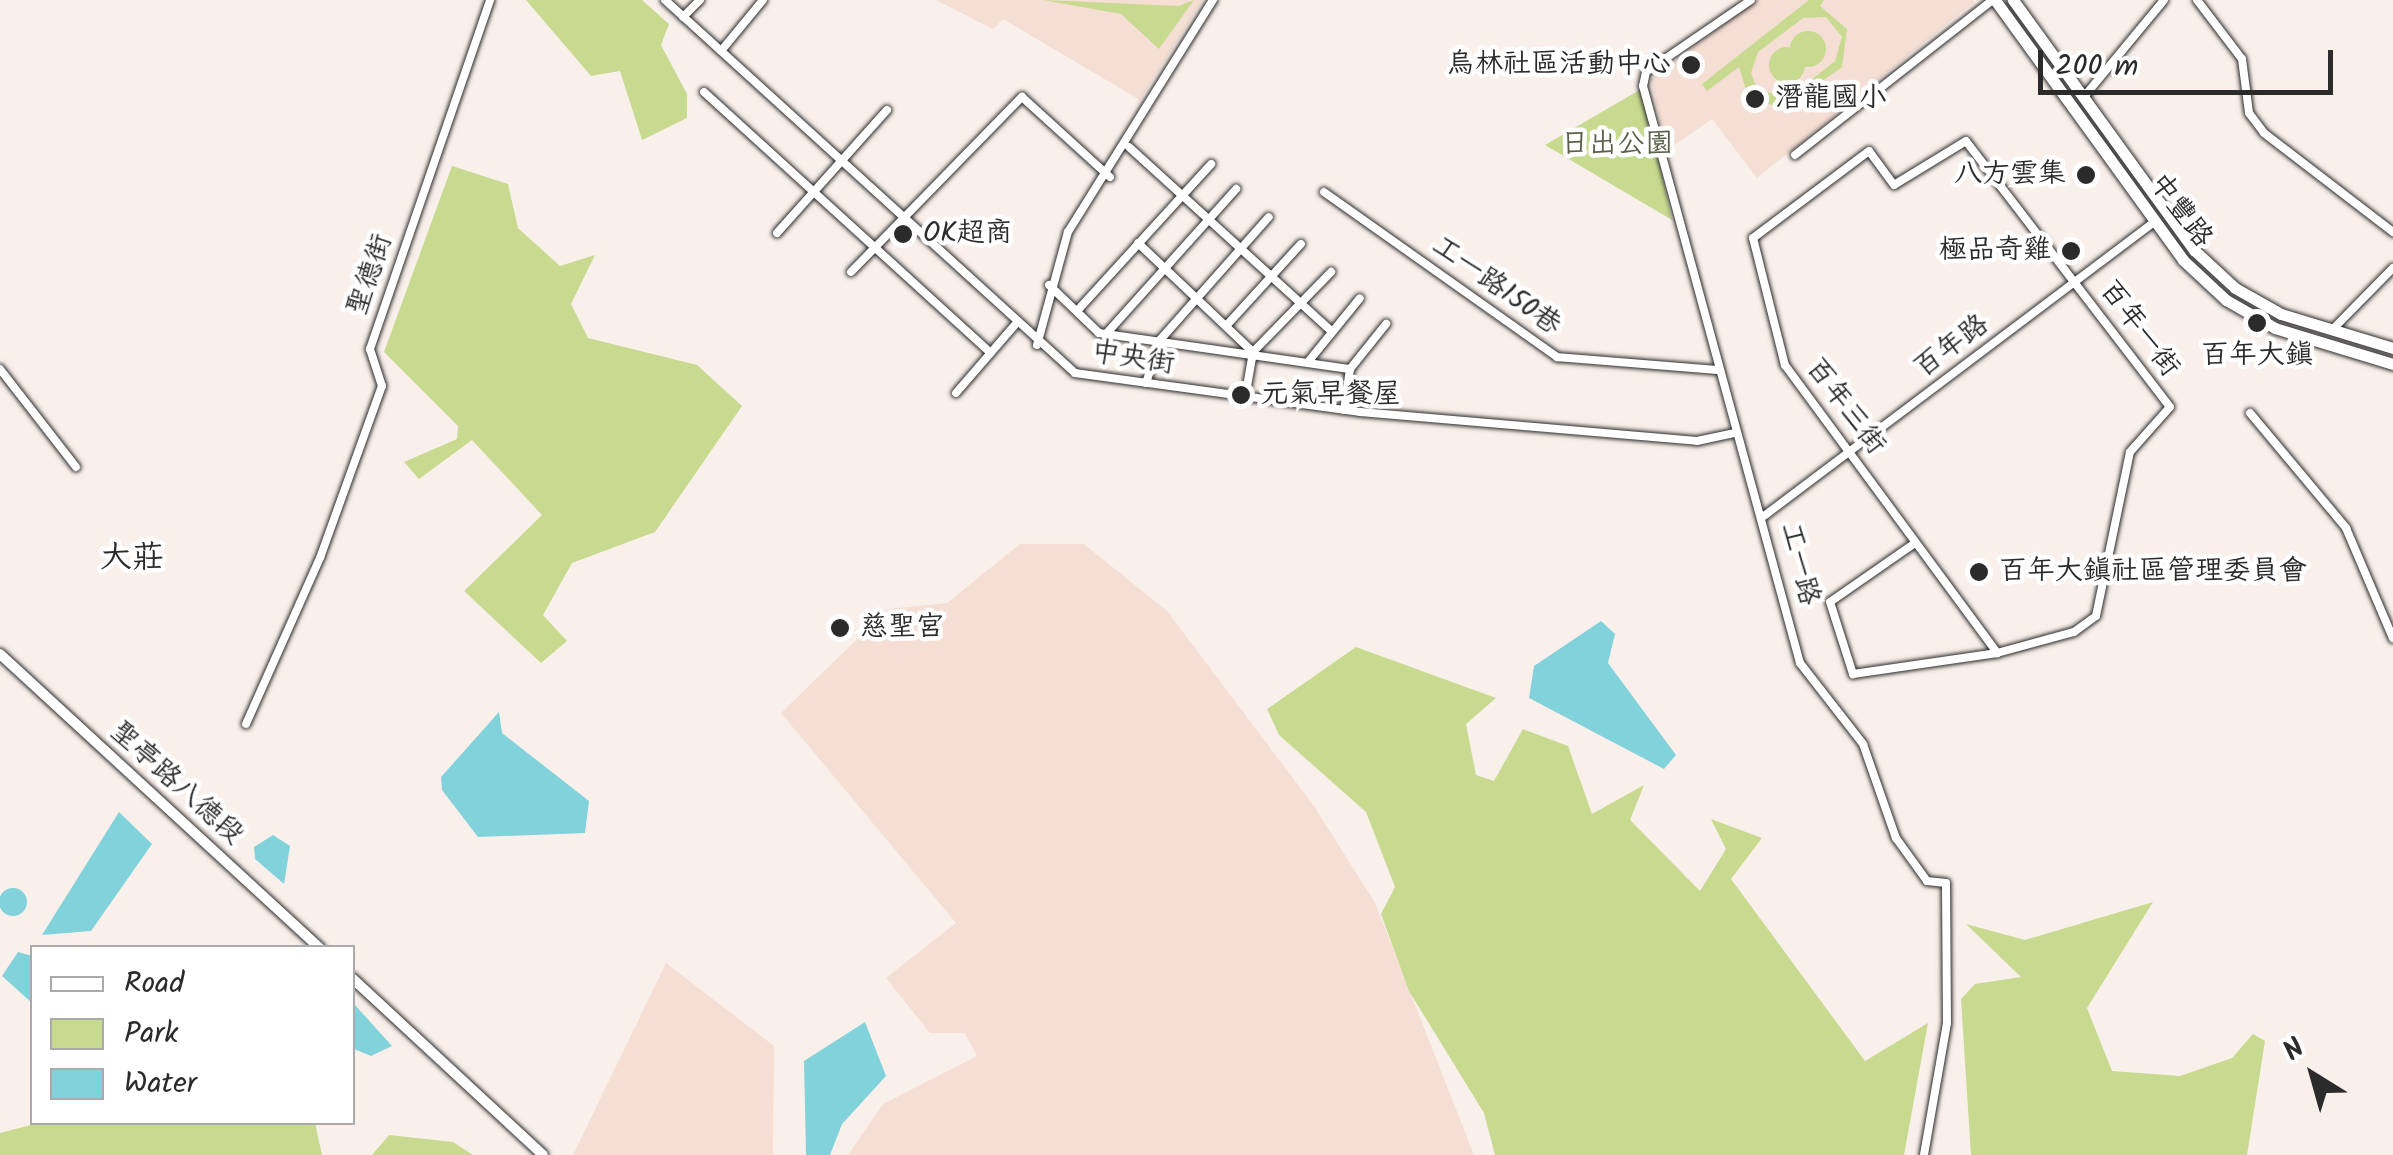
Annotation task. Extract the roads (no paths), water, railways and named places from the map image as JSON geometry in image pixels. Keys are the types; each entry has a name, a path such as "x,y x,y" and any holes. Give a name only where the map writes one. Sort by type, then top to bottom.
{"main road":[{"name":"中豐路","path":"1994,0 2155,222 2226,300 2275,328 2393,364"},
{"name":"中豐路","path":"2013,0 2166,213 2235,288 2281,314 2393,348"}],"street":[{"name":"聖德街","path":"246,724 320,558 382,386 370,349 490,0"},
{"name":"中央街","path":"665,0 1016,325 1075,373 1344,410 1697,440 1735,433"},
{"path":"683,17 700,0"},
{"path":"720,52 763,0"},
{"path":"1038,345 1049,285 1068,232 1129,147 1213,0"},
{"name":"工一路","path":"1751,0 1646,72 1643,86 1735,433 1764,516 1800,663 1862,744 1896,838 1927,881 1946,882 1947,1023 1924,1155"},
{"path":"1795,155 1994,0"},
{"path":"2072,108 2164,0"},
{"path":"2197,0 2242,59 2249,113 2264,133 2393,232"},
{"path":"704,92 988,350"},
{"path":"851,272 1022,98 1110,177"},
{"path":"777,232 887,110"},
{"name":"百年一街","path":"1823,186 1870,150 1894,185 1966,141 2170,407 2130,452 2096,616 2074,632 1997,652"},
{"path":"1129,147 1330,330"},
{"path":"1077,311 1211,164"},
{"name":"百年三街","path":"1823,186 1754,238 1785,365 1997,652"},
{"path":"1106,334 1236,189"},
{"name":"工一路150巷","path":"1324,192 1557,358 1719,370"},
{"name":"百年路","path":"1764,516 2166,213"},
{"path":"1146,384 1160,340 1269,217"},
{"path":"1138,243 1253,352"},
{"path":"1226,326 1301,244"},
{"path":"2334,328 2393,268"},
{"path":"1244,398 1253,352 1331,272"},
{"path":"1049,285 1106,334 1253,352 1350,369"},
{"path":"1308,362 1330,330 1360,298"},
{"path":"1344,410 1350,369 1386,324"},
{"path":"956,393 988,350 1016,325"},
{"path":"0,369 76,467"},
{"path":"2250,413 2346,528 2393,638"},
{"path":"1915,542 1830,602 1853,674 1997,652"},
{"name":"聖亭路八德段","path":"0,654 317,945"},
{"path":"355,981 543,1155"}],"water":[{"path":"1601,621 1615,634 1608,663 1676,755 1664,769 1529,698 1534,666"},
{"path":"499,712 502,733 589,801 585,833 478,837 442,790 441,777"},
{"path":"119,812 152,844 91,931 42,935"},
{"path":"273,835 290,846 284,884 255,859 254,847"},
{"path":"13,888 23,892 27,902 23,912 13,916 3,912 -1,902 3,892"},
{"path":"18,952 30,955 30,1001 2,976"},
{"path":"355,1005 392,1046 371,1056 355,1049"},
{"path":"865,1022 886,1076 842,1124 830,1155 806,1155 804,1061"}],"place":[{"name":"烏林社區活動中心","path":"1691,65"},
{"name":"潛龍國小","path":"1755,99"},
{"name":"八方雲集","path":"2086,175"},
{"name":"OK超商","path":"903,234"},
{"name":"極品奇雞","path":"2071,251"},
{"name":"百年大鎮","path":"2257,323"},
{"name":"元氣早餐屋","path":"1241,395"},
{"name":"百年大鎮社區管理委員會","path":"1979,572"},
{"name":"慈聖宮","path":"840,628"}],"district":[{"name":"大莊","path":"132,559"}],"park label":[{"name":"日出公園","path":"1617,145"}]}
